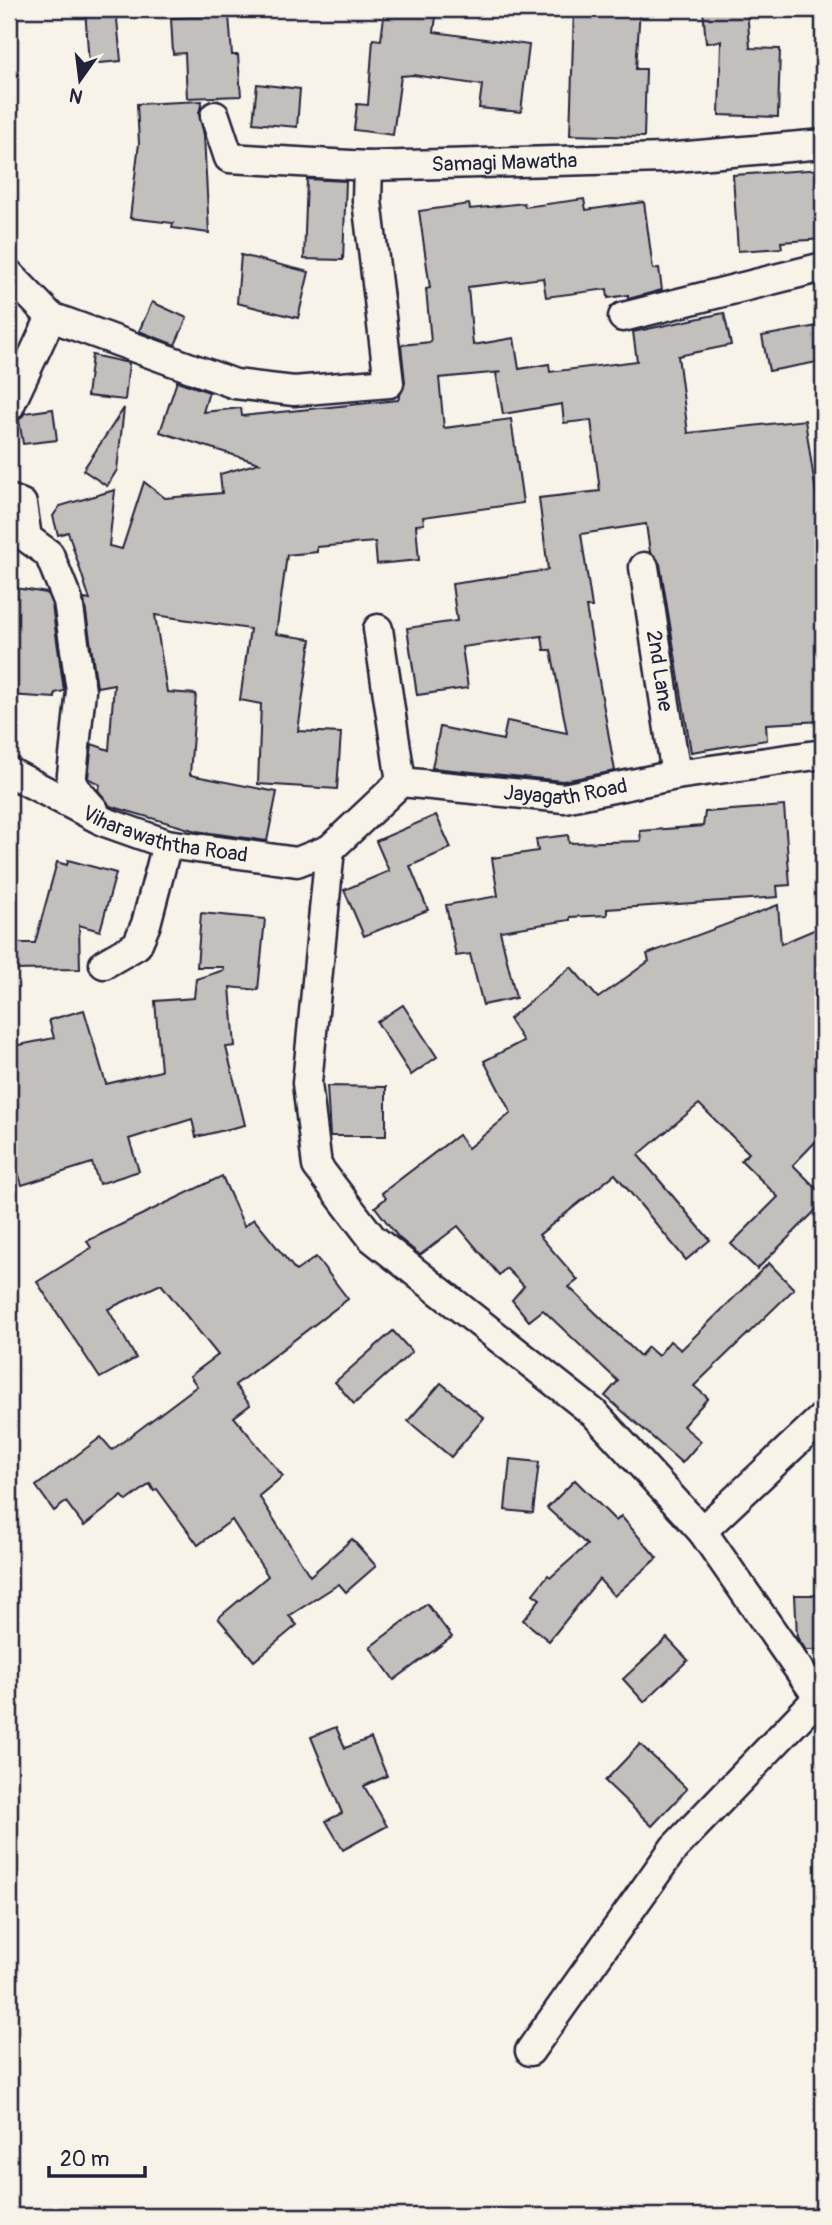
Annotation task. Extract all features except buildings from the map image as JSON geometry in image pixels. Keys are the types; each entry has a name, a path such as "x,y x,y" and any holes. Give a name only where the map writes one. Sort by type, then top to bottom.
{"street":[{"name":"Samagi Mawatha","path":"215,116 229,158 368,166 665,158 823,144"},
{"path":"9,274 51,317 235,384 294,391 389,383 367,200 368,166"},
{"path":"623,317 823,267"},
{"path":"9,407 51,317"},
{"path":"9,499 22,504 27,538 49,554 68,601 81,691 71,784 105,822"},
{"name":"2nd Lane","path":"644,567 676,775"},
{"path":"378,629 401,782 330,849 307,1083 317,1166 372,1238 595,1414 702,1531 821,1701 674,1848 530,2051"},
{"name":"Jayagath Road","path":"401,782 564,798 676,775 823,754"},
{"name":"Viharawaththa Road","path":"9,772 105,822 167,844 297,862 330,849"},
{"path":"104,964 137,945 146,924 167,844"},
{"path":"702,1531 823,1417"}]}
